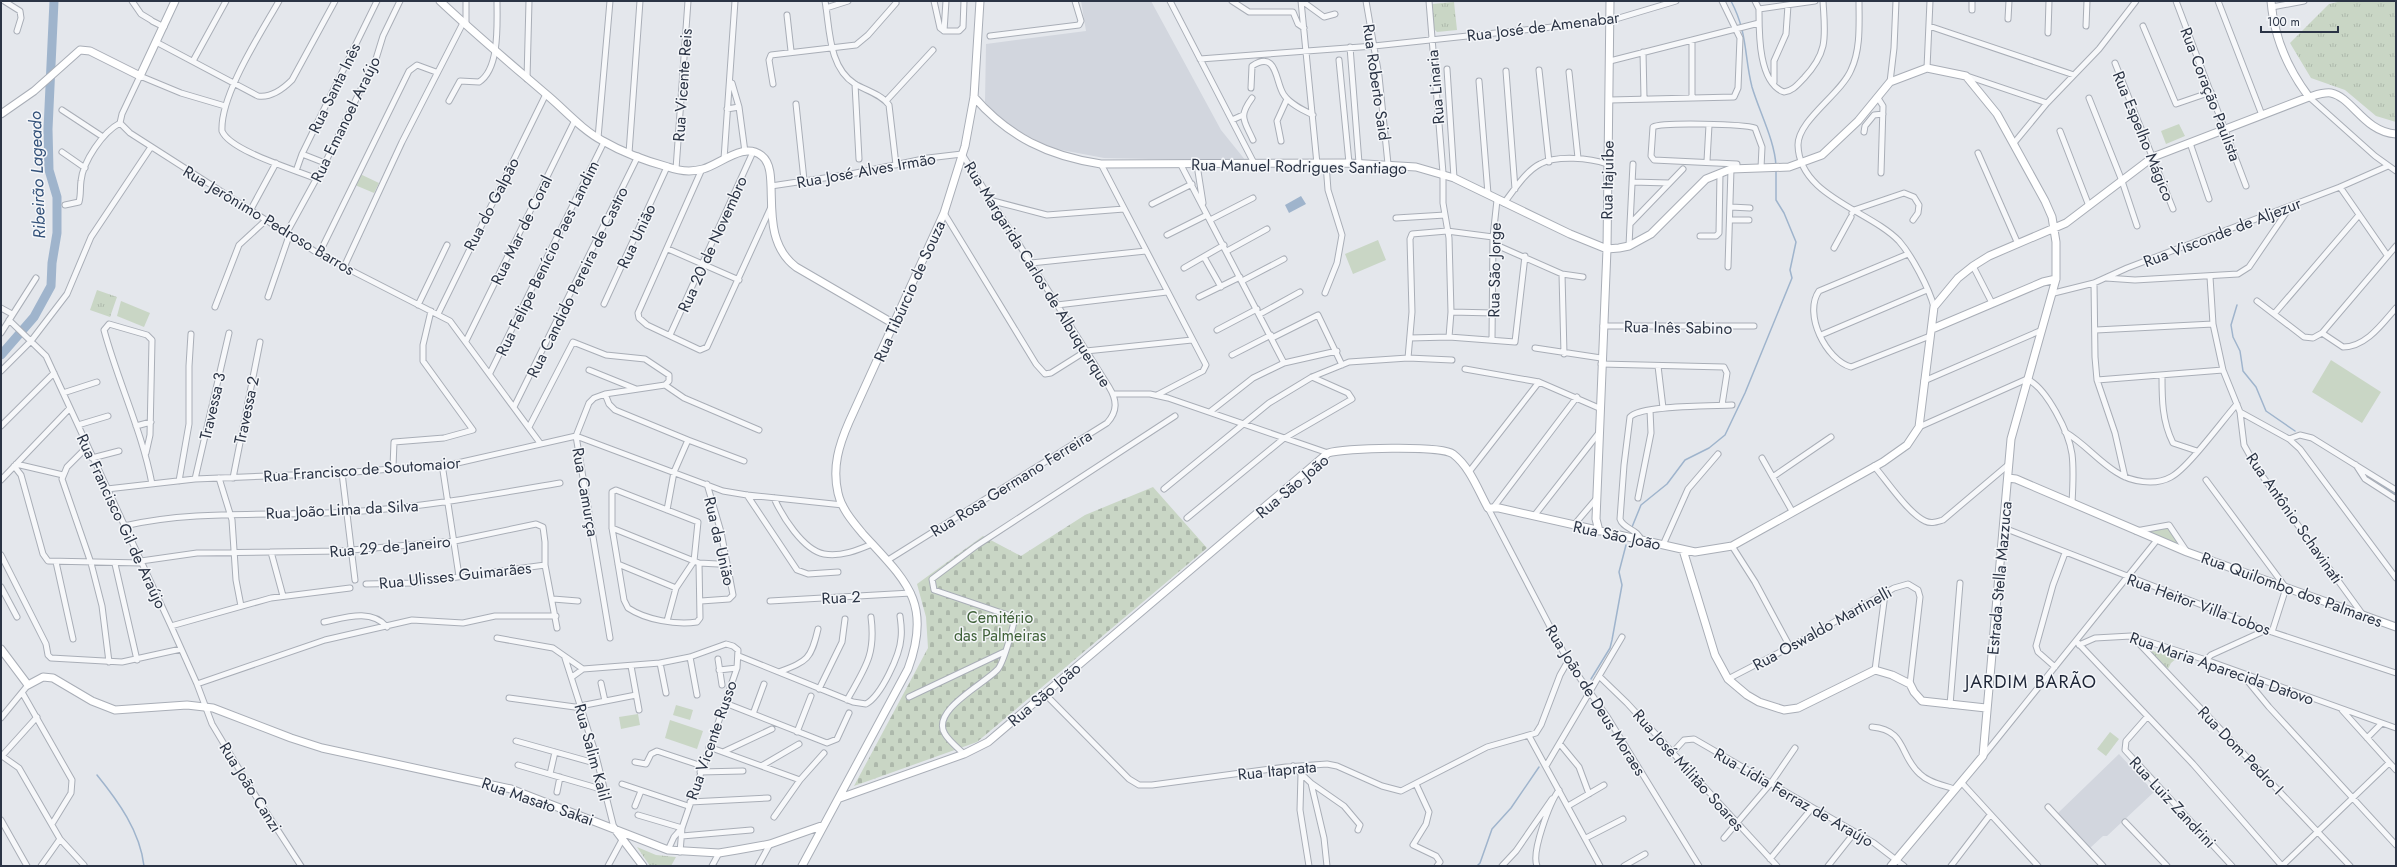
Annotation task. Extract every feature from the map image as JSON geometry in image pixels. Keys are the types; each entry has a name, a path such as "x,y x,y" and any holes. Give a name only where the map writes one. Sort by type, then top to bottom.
{"street":[{"path":"4,1 20,11 21,18 17,31"},
{"path":"132,1 141,14 164,27"},
{"path":"65,205 80,202 81,181 85,168 108,130 120,123 122,114 175,1"},
{"path":"193,61 226,1"},
{"path":"279,1 234,84 225,106 222,127 225,136 245,150 317,179"},
{"path":"156,42 234,84 263,97 274,93 288,84 296,74 335,1"},
{"name":"Rua Santa Inês","path":"325,164 302,154 377,1"},
{"name":"Rua Emanoel Araújo","path":"268,298 288,235 375,62 380,42 400,1"},
{"path":"440,1 527,79 601,140 629,153 676,169 702,169 732,154 745,152 753,152 763,156 768,163 771,186 771,207 776,238 783,255 788,261 894,324"},
{"path":"344,267 436,72 464,24 466,1"},
{"path":"449,100 460,81 479,82 483,79 496,52 498,1"},
{"path":"527,79 529,1"},
{"path":"601,140 610,1"},
{"path":"629,153 640,1"},
{"name":"Rua Vicente Reis","path":"676,169 688,1"},
{"path":"724,159 727,109 731,79 735,1"},
{"path":"825,1 832,47 839,67 855,84 886,101 890,110 896,165"},
{"path":"826,8 848,1"},
{"path":"934,1 937,22 944,31"},
{"path":"944,31 946,1"},
{"path":"944,31 961,30 964,1"},
{"name":"Rua Tibúrcio de Souza","path":"802,866 840,798 913,655 918,628 911,593 901,575 872,544 843,505 838,493 836,461 840,442 944,213 962,154 974,97 980,1"},
{"path":"990,36 1079,25 1081,20 1075,1"},
{"path":"1170,1 1255,165"},
{"path":"1232,1 1249,12 1293,12 1298,24 1304,28"},
{"path":"1302,1 1317,164"},
{"path":"1302,1 1324,17 1335,14"},
{"name":"Rua Roberto Said","path":"1366,1 1380,76 1388,164"},
{"name":"Rua Linaria","path":"1429,1 1443,173 1442,192 1447,231 1451,312 1449,337"},
{"name":"Rua Itajuíbe","path":"1599,531 1596,519 1598,496 1599,408 1607,249 1610,1"},
{"name":"Rua José de Amenabar","path":"1200,59 1374,46 1609,21 1676,1"},
{"path":"1610,100 1644,98 1731,98 1736,95 1738,88 1740,38 1738,28 1722,1"},
{"path":"1755,1 1759,9 1763,64 1777,87 1784,92 1794,88 1820,57 1824,32 1823,1"},
{"path":"1759,9 1814,1"},
{"path":"1859,1 1858,41 1852,68 1843,84 1799,136 1798,146 1802,164 1825,191 1852,213 1889,232 1908,254 1927,290 1934,307 1919,427"},
{"path":"1607,249 1629,246 1651,234 1696,187 1720,173 1734,169 1789,167 1802,164 1822,155 1832,147 1878,98 1890,82 1894,57 1896,1"},
{"path":"1927,68 1930,1"},
{"path":"1972,1 1972,10"},
{"path":"2008,19 2009,1"},
{"path":"2048,33 2049,1"},
{"path":"2086,26 2087,1"},
{"path":"2014,143 2047,103 2099,49 2136,1"},
{"name":"Rua Coração Paulista","path":"2176,1 2246,186"},
{"path":"2218,1 2262,115"},
{"path":"2304,1 2272,4 2274,24 2285,58 2309,97 2388,166 2396,171"},
{"path":"773,84 769,57 775,53 832,47 848,47 861,42 896,3"},
{"path":"1774,82 1774,61 1786,34 1788,5"},
{"path":"787,15 791,51"},
{"path":"1610,61 1759,23"},
{"path":"1929,26 2074,75"},
{"path":"2143,26 2176,104 2211,92"},
{"path":"1692,40 1692,98"},
{"path":"1350,47 1359,163"},
{"path":"1,114 34,91 80,50 90,51 140,76 181,94 225,106"},
{"path":"886,101 933,50"},
{"path":"1643,52 1644,98"},
{"path":"1339,60 1349,163"},
{"path":"1251,88 1252,66 1259,63 1267,63 1276,70 1280,86 1287,99 1312,115"},
{"name":"Rua Espelho Mágico","path":"2115,63 2173,209"},
{"path":"319,254 408,71 417,65 436,72"},
{"path":"1890,82 1927,68 1966,76 2047,103"},
{"path":"1447,69 1454,178"},
{"path":"1539,70 1549,162"},
{"path":"1506,71 1516,189"},
{"path":"1569,72 1578,158"},
{"name":"Estrada Stella Mazzuca","path":"1966,76 1998,114 2045,201 2054,229 2056,279 2054,293 2027,379 2012,439 2008,465 2004,528 1986,708 1983,756"},
{"path":"731,79 739,107 745,152"},
{"path":"1479,81 1488,194"},
{"path":"855,84 859,159"},
{"name":"Rua do Galpão","path":"438,314 546,94"},
{"path":"1934,307 1958,278 1973,266 1989,256 2054,229 2089,206 2153,157 2309,97 2323,94 2334,95 2372,126 2386,133 2396,134"},
{"name":"Rua Manuel Rodrigues Santiago","path":"974,97 1001,126 1014,134 1068,158 1101,164 1255,165 1359,163 1416,167 1443,173 1607,249"},
{"path":"1252,98 1243,110 1243,115 1253,140"},
{"path":"1878,98 1883,106 1881,173"},
{"path":"2089,98 2122,181 2137,226"},
{"path":"1281,141 1277,121 1287,99"},
{"path":"796,104 804,180"},
{"path":"727,109 739,107"},
{"path":"62,110 103,137"},
{"path":"1864,132 1865,126 1874,115 1883,114"},
{"path":"1232,120 1243,115"},
{"name":"Rua Mar de Coral","path":"466,341 575,120"},
{"name":"Rua Jerônimo Pedroso Barros","path":"120,123 130,133 150,147 319,254 450,321 490,373 540,443"},
{"path":"1707,161 1709,125"},
{"path":"1728,267 1734,169 1737,164 1707,161 1656,161 1651,156 1654,126 1749,125 1755,128 1762,147 1764,168"},
{"path":"2060,131 2089,206"},
{"name":"Rua Felipe Benício Paes Landim","path":"490,373 601,140"},
{"path":"2190,143 2209,199"},
{"path":"1,371 31,341 66,294 91,237 150,147"},
{"path":"62,152 85,168"},
{"name":"Rua 20 de Novembro","path":"670,336 753,152"},
{"path":"1978,153 2018,244"},
{"path":"296,171 302,154"},
{"name":"Rua José Alves Irmão","path":"771,186 851,174 928,158 962,154"},
{"name":"Rua Margarida Carlos de Albuquerque","path":"962,154 993,201 1113,394"},
{"name":"Rua Candido Pereira de Castro","path":"514,407 638,156"},
{"path":"1501,201 1516,189 1539,164 1578,158 1589,159 1607,164"},
{"path":"250,211 276,163"},
{"path":"1101,164 1206,365 1203,371 1157,395"},
{"path":"1325,293 1337,264 1342,235 1328,190 1326,164"},
{"path":"1629,246 1633,164"},
{"path":"1181,165 1260,314 1284,363"},
{"path":"1197,165 1204,209"},
{"name":"Rua Visconde de Aljezur","path":"2054,293 2094,283 2105,277 2340,187 2388,166"},
{"name":"Rua União","path":"604,304 667,167"},
{"path":"702,169 668,249 638,312 641,321 700,350 707,348 771,207"},
{"path":"1630,224 1683,169"},
{"path":"1700,236 1716,236 1719,233 1720,173"},
{"path":"1632,182 1670,183"},
{"path":"1152,204 1192,184"},
{"path":"2340,187 2387,255"},
{"path":"1834,248 1852,213 1904,193 1914,197 1919,205 1918,213 1913,220"},
{"path":"1167,235 1253,198"},
{"path":"993,201 1047,215 1124,208"},
{"name":"Rua São Jorge","path":"1492,340 1494,313 1494,237 1501,201"},
{"path":"2105,277 2135,280 2231,276 2244,272 2291,206"},
{"path":"1731,207 1750,208"},
{"path":"944,213 1041,371 1045,374 1051,373 1086,351 1192,340"},
{"path":"1396,218 1445,215"},
{"path":"2274,314 2360,215"},
{"path":"1731,220 1749,220"},
{"path":"215,307 239,244 265,221"},
{"path":"1227,251 1267,229"},
{"path":"1408,358 1410,338 1410,239 1414,233 1447,231 1494,237"},
{"path":"1494,244 1525,256 1562,274 1583,277"},
{"path":"418,305 447,245"},
{"path":"1184,268 1224,245"},
{"path":"2257,301 2304,337 2313,338 2322,333 2396,246"},
{"path":"668,249 738,280"},
{"path":"1031,263 1146,251"},
{"path":"1908,254 1819,291 1814,301 1814,319 1832,357 1851,367 1931,333 1992,303 2043,282 2056,279"},
{"path":"1410,338 1449,337 1515,342 1525,256"},
{"path":"1204,257 1221,287"},
{"path":"1199,297 1284,259"},
{"path":"1973,266 1992,303"},
{"path":"1562,274 1564,354"},
{"name":"Rua Antônio Schavinati","path":"2210,277 2213,324 2223,370 2240,412 2244,445 2249,455 2364,616"},
{"path":"1,333 36,278"},
{"path":"2094,283 2096,330 2095,357 2097,380 2115,433 2125,477"},
{"path":"1821,335 1927,290"},
{"path":"1057,304 1167,292"},
{"path":"1260,314 1300,292"},
{"path":"1,308 12,314"},
{"path":"2322,333 2343,347 2357,344 2369,336 2396,308"},
{"path":"1217,330 1257,309"},
{"path":"392,467 394,442 444,438 473,430 423,361 423,345 431,311"},
{"path":"1451,312 1494,313"},
{"path":"1232,356 1317,314 1321,318 1342,365"},
{"name":"Rua Francisco Gil de Araújo","path":"8,320 46,356 92,458 142,562 197,684 205,706"},
{"path":"146,453 150,422 152,340 147,335 109,324 104,330 146,453 152,484"},
{"path":"2096,330 2213,324"},
{"name":"Rua Inês Sabino","path":"1603,326 1754,326"},
{"path":"1924,381 2042,330"},
{"name":"Travessa 3","path":"195,479 229,333"},
{"path":"179,481 188,424 191,334"},
{"name":"Travessa 2","path":"233,478 260,342"},
{"path":"529,427 571,344 574,343 594,352 615,357 645,359 668,375 667,384 684,398 759,430"},
{"path":"1535,348 1601,361 1658,366 1720,367 1725,369 1727,373 1722,406"},
{"path":"1211,411 1248,381 1284,363 1337,351"},
{"path":"1164,489 1243,422 1274,400 1312,378 1342,365 1358,361 1408,358 1452,360"},
{"path":"1658,366 1663,408"},
{"path":"1465,369 1539,382 1577,397 1599,408"},
{"path":"589,370 636,389"},
{"path":"2097,380 2223,370"},
{"path":"1,426 54,373"},
{"path":"2162,376 2164,415 2169,436 2173,443 2197,450"},
{"path":"1187,518 1283,438 1351,400 1352,396 1348,393 1312,378"},
{"path":"1919,427 2027,379 2040,388 2065,432 2073,463 2072,503"},
{"path":"63,393 97,382"},
{"path":"1469,472 1539,382"},
{"name":"Rua Camurça","path":"610,638 576,436 590,403 594,398 605,394 667,384"},
{"path":"605,394 609,404 615,410 744,461"},
{"path":"1113,394 1157,395 1211,411 1328,453"},
{"name":"Rua Rosa Germano Ferreira","path":"888,560 1107,423 1115,409 1113,394"},
{"path":"1491,508 1577,397"},
{"path":"2065,432 2080,442 2111,469 2125,477 2148,482 2162,481 2180,471 2237,404"},
{"path":"1641,540 1639,535 1623,525 1620,519 1624,465 1630,417 1637,412 1663,408 1732,405"},
{"path":"1,480 70,408"},
{"path":"1638,498 1651,434 1650,410"},
{"path":"2240,412 2289,439 2317,469 2396,578"},
{"path":"78,425 108,416"},
{"path":"964,754 945,734 942,723 944,717 950,708 998,670 1013,626 1012,618 934,590 932,579 982,542 1175,416"},
{"path":"136,426 150,422"},
{"name":"Rua São João","path":"840,798 964,754 988,742 1328,453 1357,449 1446,450 1459,460 1469,472 1491,508 1534,516 1683,550 1704,552 1732,546 1901,451 1919,427"},
{"path":"1534,516 1598,434"},
{"path":"2289,439 2300,435 2308,436 2396,490"},
{"path":"576,436 723,491 843,505"},
{"name":"Rua Francisco de Soutomaior","path":"107,489 195,479 342,473 392,467 442,464 475,460 540,443 576,436"},
{"path":"1774,476 1831,437"},
{"path":"667,510 674,472 688,440"},
{"path":"87,447 76,457 63,475 67,495 91,563 102,606 109,662"},
{"path":"92,458 119,451"},
{"path":"1663,545 1688,489 1718,454"},
{"path":"1762,458 1774,476 1792,511"},
{"path":"442,464 455,541 459,576"},
{"path":"2355,464 2365,479 2396,499"},
{"path":"15,465 63,475"},
{"path":"15,465 22,479 43,554 48,561 56,562 73,639"},
{"path":"1874,466 1913,512 1926,522 1934,523 1943,520 1997,476 2008,465"},
{"path":"342,473 355,580"},
{"path":"1997,476 2008,478"},
{"path":"219,478 230,515 241,606"},
{"name":"Rua Quilombo dos Palmares","path":"2008,478 2016,479 2187,552 2364,616 2396,626"},
{"path":"2206,480 2286,588 2272,632"},
{"name":"Rua João Lima da Silva","path":"124,526 142,522 230,515 347,512 448,502 560,483"},
{"name":"Rua da União","path":"700,601 732,598 726,560 707,484"},
{"path":"616,490 667,510 697,520 698,532 696,562 700,601 698,621 667,621 647,617 628,608 624,600 612,528 613,491 616,490"},
{"path":"747,495 797,570 808,574 838,572"},
{"path":"1574,526 1598,496"},
{"path":"774,498 792,531 821,553 844,553 872,544"},
{"name":"Rua João de Deus Moraes","path":"1491,508 1568,661 1589,690 1699,866"},
{"path":"1587,529 1596,519"},
{"name":"Rua 29 de Janeiro","path":"56,562 115,564 142,562 198,553 352,550 455,541 529,524 543,527 545,542 545,565"},
{"name":"Rua Quilombo dos Palmares","path":"2136,531 2169,525 2187,552"},
{"path":"612,528 696,562 718,564 726,560"},
{"name":"Rua Heitor Villa Lobos","path":"2004,528 2126,577 2266,630 2396,673"},
{"path":"1891,866 2055,667 2077,643 2126,577 2157,540"},
{"path":"1732,546 1755,582 1790,647"},
{"path":"1683,550 1715,654 1728,679 1747,695 1784,710 1809,704 1875,670 1892,675 1910,684 1914,692 1922,701 1986,708"},
{"path":"272,552 283,596"},
{"path":"2055,667 2038,652 2036,646 2053,585 2065,553"},
{"path":"2,558 46,644 49,656 109,662 137,660 181,649"},
{"path":"667,621 676,588 696,562"},
{"path":"115,564 137,660"},
{"path":"618,564 676,588"},
{"path":"545,565 553,599 557,628"},
{"name":"Rua Ulisses Guimarães","path":"366,584 414,583 545,565"},
{"path":"1950,705 1960,583"},
{"name":"Rua Oswaldo Martinelli","path":"1728,679 1790,647 1885,594 1908,584 1913,585 1920,593 1917,636 1910,684"},
{"path":"1,587 18,617"},
{"path":"171,626 241,606 283,596 350,588"},
{"name":"Rua 2","path":"770,601 911,593"},
{"path":"1875,670 1885,594"},
{"path":"553,599 578,601"},
{"path":"324,622 366,615 378,619 387,627"},
{"path":"197,684 325,640 419,620 463,624 495,616 556,616"},
{"path":"572,677 583,669 660,663 690,657 726,644 733,646 739,654 779,672 847,700 866,704 875,696 898,654 901,638 900,616"},
{"path":"847,700 870,655 874,637 871,617"},
{"path":"819,689 842,642 844,619"},
{"path":"779,672 803,663 814,646 818,628"},
{"path":"2206,660 2211,655 2266,630"},
{"name":"Rua Maria Aparecida Datovo","path":"2077,643 2095,638 2123,634 2131,636 2241,672 2342,710 2396,728"},
{"name":"Rua Dom Pedro I","path":"2131,636 2350,866"},
{"path":"1546,766 1560,744 1589,690 1612,657 1622,637"},
{"path":"497,638 553,648 565,658 583,669"},
{"path":"2077,643 2193,764 2282,866 2389,763"},
{"path":"909,697 1004,652"},
{"path":"1,718 23,694 28,685 2,654"},
{"name":"Rua Vicente Russo","path":"680,852 682,828 689,804 737,668 739,654"},
{"path":"690,657 697,695"},
{"name":"Rua Salim Kalil","path":"565,658 598,764 614,828"},
{"path":"718,659 722,685"},
{"path":"1568,661 1560,675 1538,730 1529,736 1600,866"},
{"path":"660,663 666,693"},
{"path":"631,666 639,710"},
{"path":"719,670 737,668"},
{"path":"2241,672 2269,707 2396,844"},
{"name":"Rua José Militão Soares","path":"1599,676 1627,702 1672,753 1777,866"},
{"name":"Rua Masato Sakai","path":"28,685 43,677 53,678 92,701 115,710 205,706 222,710 291,738 322,748 511,789 668,850 680,852 719,853 770,844 824,825"},
{"path":"601,683 605,701"},
{"path":"753,714 764,684"},
{"path":"23,694 72,780 71,793 52,824"},
{"name":"Rua Itaprata","path":"1045,694 1108,760 1132,782 1139,785 1152,785 1293,766 1338,766 1395,791 1407,789 1487,747 1529,736"},
{"path":"508,698 581,706 636,695"},
{"path":"797,732 811,696"},
{"path":"725,703 827,743 834,742 849,713"},
{"name":"Rua João Canzi","path":"205,706 212,724 248,784 301,866"},
{"path":"2342,710 2396,770"},
{"path":"37,717 2,757 19,768 60,840 84,866"},
{"name":"Rua Luiz Zandrini","path":"2147,717 2126,741 2125,750 2232,866"},
{"path":"2367,738 2381,724"},
{"path":"1872,728 1886,728 1895,735 1920,775 1935,783 1954,789"},
{"path":"723,752 772,729"},
{"name":"Rua Lídia Ferraz de Araújo","path":"1672,753 1684,740 1694,739 1855,832 1897,859 1904,866"},
{"path":"516,741 598,764"},
{"path":"763,766 799,744"},
{"path":"1560,744 1579,767 1589,794"},
{"path":"709,747 800,780"},
{"path":"1724,838 1770,783 1795,748"},
{"path":"635,762 646,764 651,754 656,751 702,766"},
{"path":"550,774 556,752"},
{"path":"774,817 800,780 824,753"},
{"path":"518,765 604,790"},
{"path":"1293,766 1312,784 1352,813 1360,825 1358,830"},
{"path":"700,772 743,771"},
{"path":"1301,774 1300,810 1309,866"},
{"path":"557,792 560,777"},
{"path":"1960,782 2038,866"},
{"path":"622,784 640,791 689,804 768,798"},
{"path":"1312,784 1324,838 1327,866"},
{"path":"1416,784 1429,812 1426,824 1414,845 1436,856 1440,862 1437,866"},
{"path":"1568,806 1604,785"},
{"path":"1502,866 1516,851 1559,790"},
{"path":"635,806 640,791"},
{"path":"1537,866 1536,853 1552,799"},
{"path":"2048,807 2103,866"},
{"path":"1770,859 1812,808"},
{"path":"638,815 682,828"},
{"path":"1951,866 1990,815"},
{"path":"1586,838 1623,819"},
{"path":"1,820 27,866"},
{"path":"2125,822 2167,866"},
{"path":"614,828 643,866"},
{"name":"Rua Vicente Russo","path":"668,850 674,837 682,828"},
{"path":"682,836 751,830"},
{"path":"1828,866 1855,832"},
{"path":"41,866 60,840"},
{"path":"608,866 622,840"},
{"path":"758,866 770,844"},
{"path":"712,866 719,853"},
{"path":"1624,866 1645,854"}],"shaded area":[{"path":"1081,1 1151,1 1221,130 1246,161 1104,158 1051,148 1002,122 985,102 986,44 1086,31"},
{"path":"2119,754 2154,792 2107,836 2103,836 2090,848 2058,813"}],"green space":[{"path":"2342,1 2396,1 2396,122 2376,116 2345,90 2311,78 2290,43 2329,4"},
{"path":"1454,2 1457,30 1437,32 1434,29 1432,4"},
{"path":"2179,124 2185,136 2166,144 2161,131"},
{"path":"360,174 379,183 374,193 355,185"},
{"path":"1378,240 1386,260 1353,274 1345,254"},
{"path":"97,290 117,297 110,317 90,310"},
{"path":"121,301 150,313 144,327 117,316"},
{"path":"2331,360 2381,392 2362,423 2312,392"},
{"name":"Cemitério das Palmeiras","path":"1153,487 1207,548 977,742 854,786 928,648 926,617 917,584 983,536 1021,556 1085,515"},
{"path":"2169,527 2182,546 2144,530"},
{"path":"2149,650 2177,658 2171,663 2168,669"},
{"path":"676,705 693,710 690,720 673,715"},
{"path":"638,714 640,725 621,729 619,717"},
{"path":"670,720 703,731 697,749 665,738"},
{"path":"2110,732 2119,739 2106,756 2097,749"},
{"path":"637,847 656,855 676,857 671,866 650,866"}],"water":[{"path":"1301,196 1306,204 1289,213 1285,205"}],"waterway":[{"name":"Ribeirão Lageado","path":"1,355 34,317 51,286 52,263 57,233 57,197 49,170 48,129 54,1"},
{"path":"1731,1 1743,34 1749,76 1770,136 1776,166"},
{"path":"1632,527 1641,505 1667,484 1685,460 1709,448 1725,435 1745,393 1792,278 1790,270 1796,242 1784,213 1776,200 1776,170"},
{"path":"2237,305 2231,325 2233,337 2240,351 2243,371 2256,387 2266,411 2295,431"},
{"path":"2377,482 2396,495"},
{"path":"1591,679 1610,648 1622,585 1619,572 1626,545"},
{"path":"1477,866 1480,863 1492,829 1511,808 1539,767"},
{"path":"97,775 113,795 127,817 138,841 144,866"}],"district":[{"name":"JARDIM BARÃO","path":"2031,682"}]}
